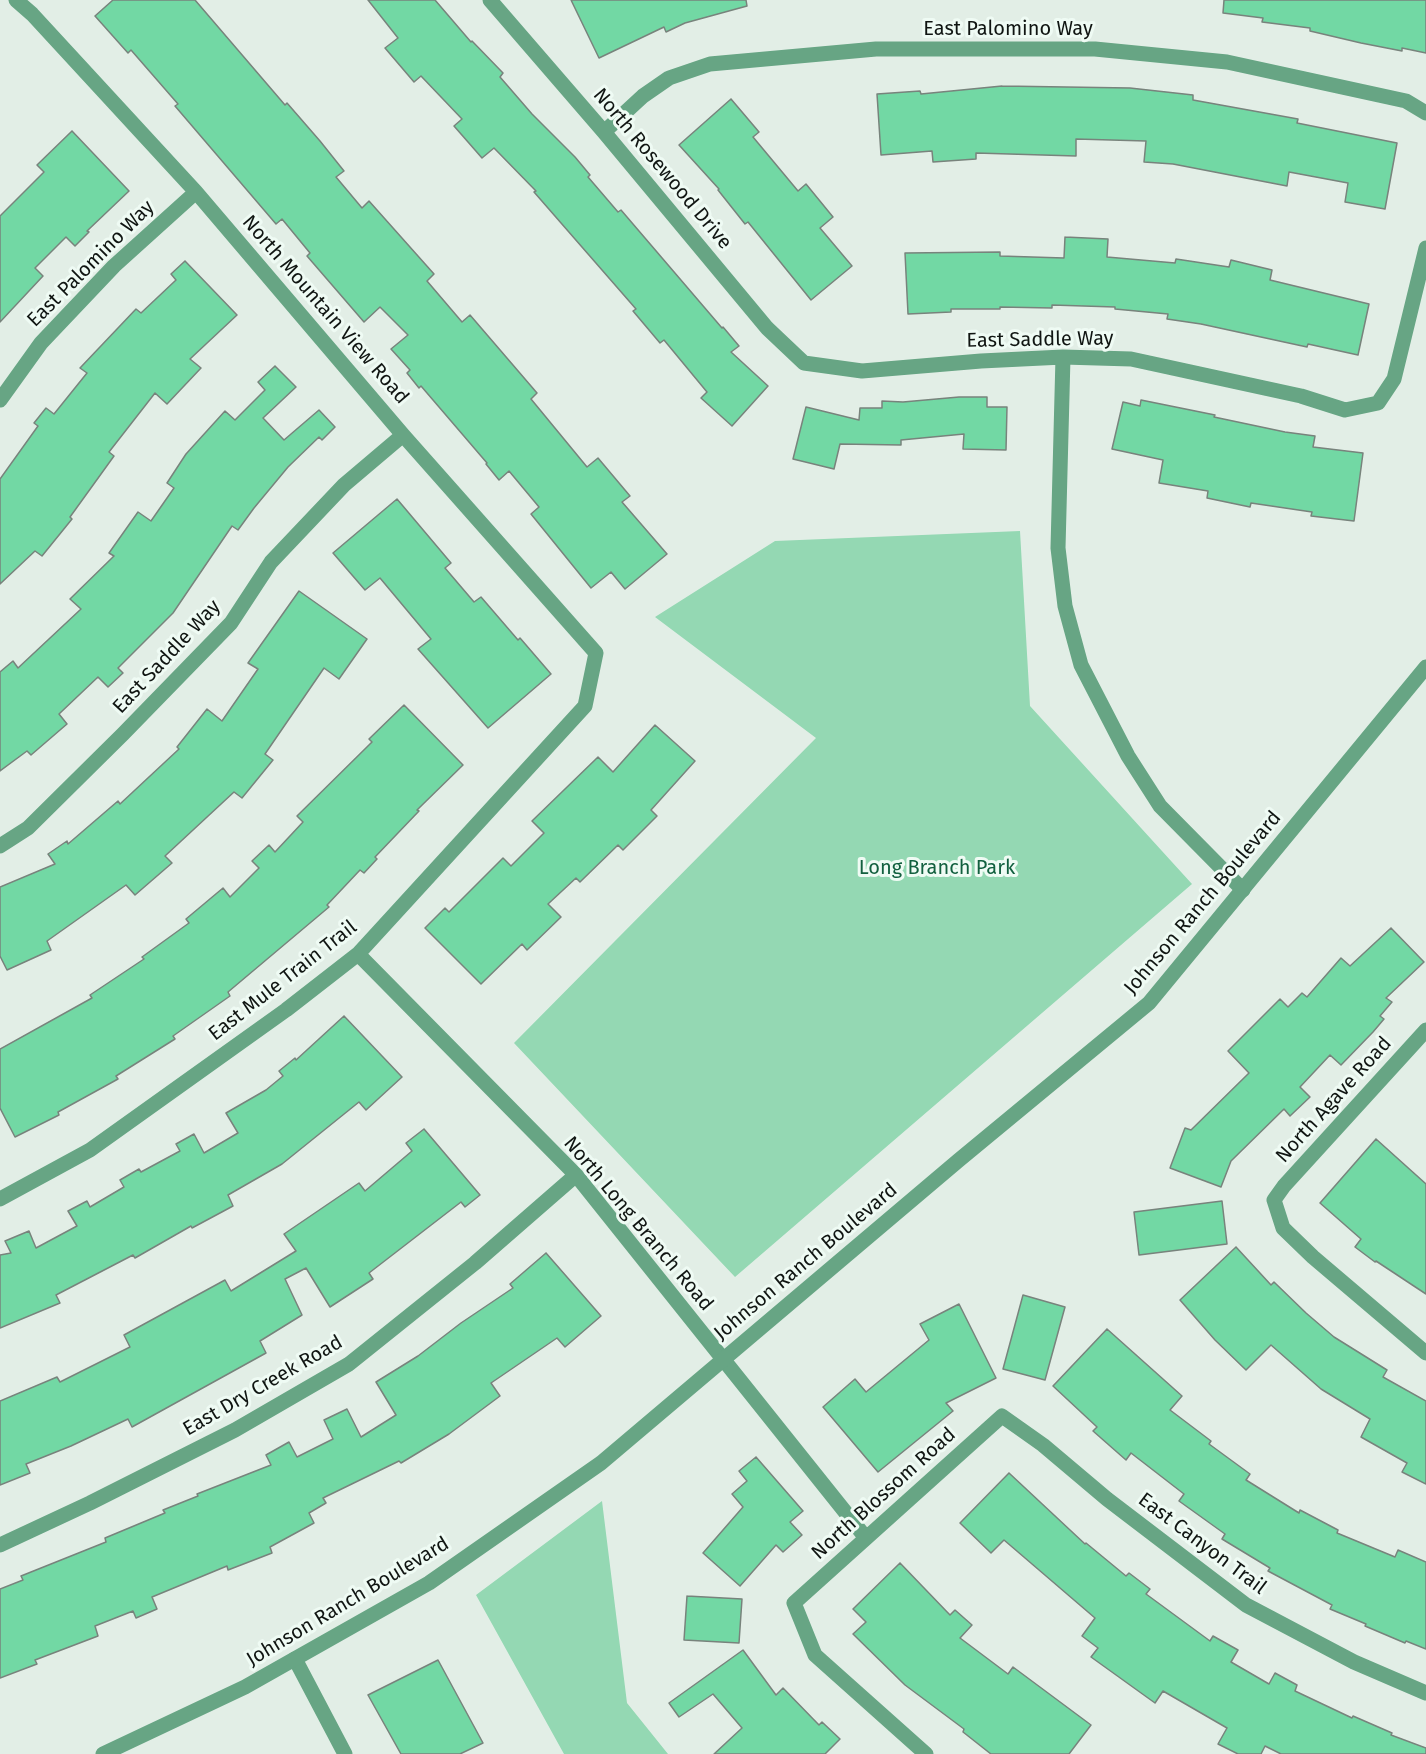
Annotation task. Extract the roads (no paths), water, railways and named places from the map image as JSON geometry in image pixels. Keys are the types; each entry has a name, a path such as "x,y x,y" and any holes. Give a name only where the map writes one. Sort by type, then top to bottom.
{"street":[{"name":"North Mountain View Road","path":"16,0 32,14 196,192 403,435 596,653"},
{"name":"North Rosewood Drive","path":"490,0 604,132 767,328 804,363"},
{"name":"East Palomino Way","path":"604,132 643,96 669,78 710,64 876,50 1095,49 1227,62 1406,101 1426,113"},
{"name":"East Palomino Way","path":"0,400 41,343 114,266 196,192"},
{"name":"East Saddle Way","path":"804,363 862,371 1063,357 1131,359 1290,394 1345,410 1378,403 1394,379 1426,248"},
{"path":"1063,357 1058,548 1065,606 1081,665 1128,756 1160,806 1244,890"},
{"name":"East Saddle Way","path":"0,846 28,828 123,734 231,623 271,562 344,485 403,435"},
{"name":"East Mule Train Trail","path":"0,1199 90,1150 286,1010 358,954 585,706 596,653"},
{"name":"Johnson Ranch Boulevard","path":"103,1754 245,1687 429,1583 601,1463 959,1160 1149,1003 1426,667"},
{"name":"North Long Branch Road","path":"358,954 576,1175 866,1538"},
{"name":"North Agave Road","path":"1426,1030 1274,1200 1283,1228 1313,1257 1426,1353"},
{"name":"East Dry Creek Road","path":"0,1545 90,1503 235,1430 350,1364 475,1263 576,1175"},
{"name":"North Blossom Road","path":"926,1754 815,1655 794,1603 1002,1416"},
{"name":"East Canyon Trail","path":"1002,1416 1044,1445 1107,1499 1246,1605 1354,1662 1426,1693"},
{"path":"295,1659 345,1754"}],"park label":[{"name":"Long Branch Park","path":"937,868"}]}
